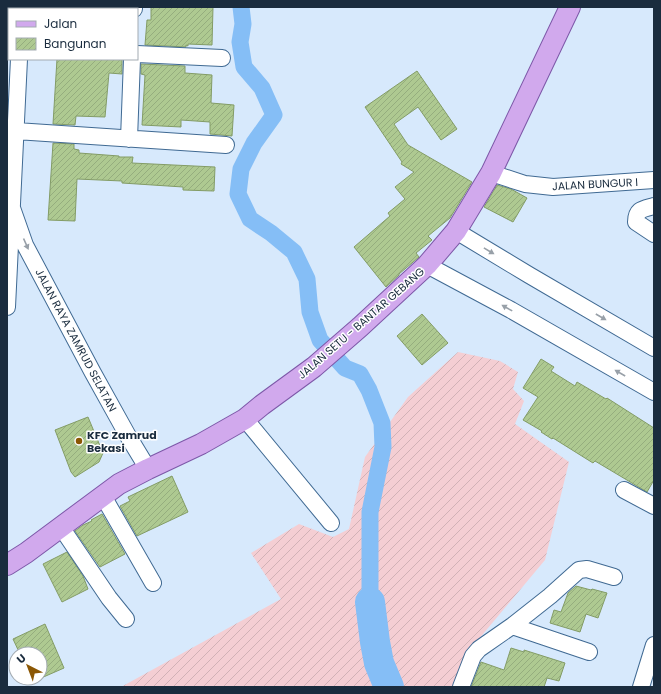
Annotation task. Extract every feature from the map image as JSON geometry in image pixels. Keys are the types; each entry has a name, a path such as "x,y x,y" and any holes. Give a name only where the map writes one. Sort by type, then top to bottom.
{"main road":[{"name":"JALAN SETU - BANTAR GEBANG","path":"7,565 26,553 119,484 201,444 245,419 314,367 427,265 456,231 491,173 570,7"}],"street":[{"path":"138,54 222,58"},
{"name":"JALAN RAYA ZAMRUD SELATAN","path":"7,307 19,60"},
{"path":"129,138 132,60"},
{"path":"16,131 226,145"},
{"name":"JALAN BUNGUR I","path":"491,173 525,184 553,187 654,180"},
{"path":"654,206 640,211 636,218 636,222 654,234"},
{"name":"JALAN RAYA ZAMRUD SELATAN","path":"12,208 25,245 93,373 148,469"},
{"path":"456,231 654,348"},
{"path":"427,265 511,310 654,392"},
{"path":"245,419 331,523"},
{"path":"624,490 654,506"},
{"path":"103,496 153,583"},
{"path":"61,527 109,598 126,619"},
{"path":"461,687 473,656 479,649 512,626 550,596 579,570 587,569 614,577"},
{"path":"512,626 589,652"},
{"path":"641,687 654,645"}],"shaded area":[{"path":"458,352 500,361 518,372 513,389 524,401 515,424 569,462 545,560 473,646 455,687 121,687 281,599 251,553 299,524 333,537 349,529 365,457 408,397"}],"building":[{"path":"151,7 213,7 212,45 188,44 186,47 145,45 147,20 151,20"},
{"path":"57,60 122,60 122,74 109,73 105,117 76,116 75,125 53,124"},
{"path":"141,64 185,66 185,73 212,75 211,103 234,105 232,136 210,134 210,122 181,120 181,127 142,125 145,75 141,74"},
{"path":"417,71 457,129 441,140 418,107 394,124 408,145 472,182 450,218 428,236 432,240 416,253 419,257 386,287 354,247 390,216 388,213 405,199 395,187 414,172 401,164 402,162 365,107"},
{"path":"53,143 74,144 74,149 79,150 79,153 133,157 132,163 215,167 214,191 183,190 183,187 122,183 122,181 77,179 75,221 48,220"},
{"path":"497,185 511,189 527,198 513,222 484,207"},
{"path":"422,314 448,343 422,365 397,336"},
{"path":"541,359 554,367 551,371 575,386 577,382 606,399 607,398 654,428 654,480 647,492 595,461 593,463 523,420 538,397 523,388"},
{"name":"KFC Zamrud Bekasi","path":"88,417 103,453 99,462 75,477 71,472 55,430"},
{"path":"172,476 188,512 137,536 120,506 130,501 128,497"},
{"path":"102,514 125,554 100,567 75,531"},
{"path":"67,552 83,576 88,589 62,602 43,564"},
{"path":"576,586 607,593 598,618 586,614 580,632 550,623 554,610 561,612 568,593"},
{"path":"45,624 64,668 48,675 48,646 16,646 13,639"},
{"path":"511,648 524,652 524,650 565,663 559,681 547,678 544,687 471,687 481,662 504,670"}],"waterway":[{"path":"241,7 243,24 240,42 244,67 262,88 274,115 254,143 241,169 238,194 250,219 271,233 294,252 307,279 310,312 320,340 345,368 360,374 369,390 382,423 383,447 370,512 370,602"},
{"path":"370,602 379,663 389,687"}],"place":[{"name":"KFC Zamrud Bekasi","path":"79,441"}]}
